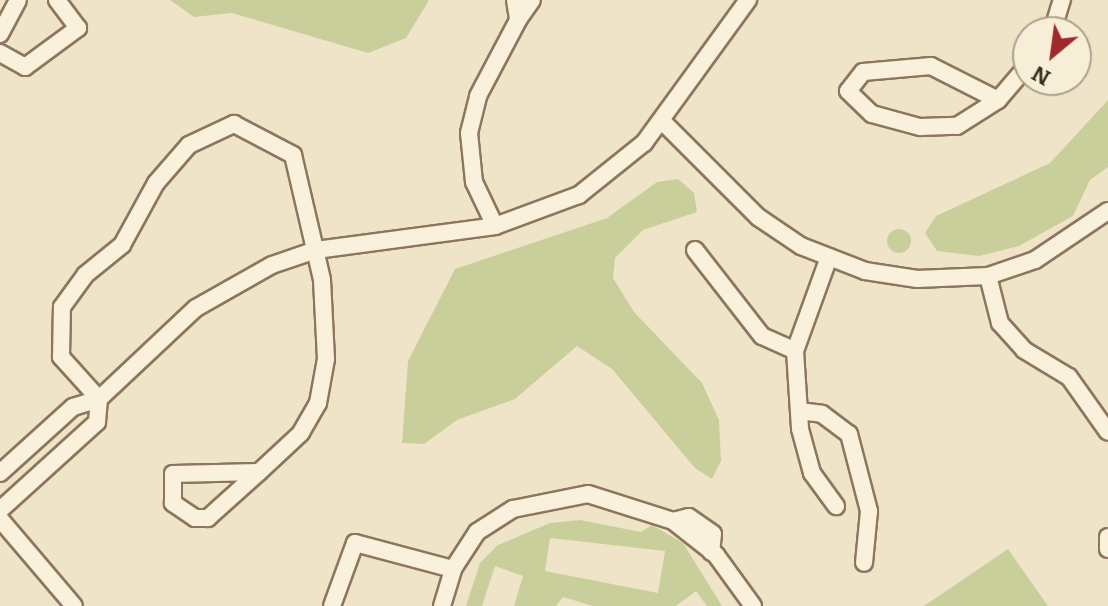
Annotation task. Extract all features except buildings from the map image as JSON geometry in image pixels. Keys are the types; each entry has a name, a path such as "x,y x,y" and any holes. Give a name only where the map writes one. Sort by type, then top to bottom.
{"street":[{"path":"0,34 18,0"},
{"path":"0,53 25,67 78,28 57,0"},
{"path":"515,0 518,20"},
{"path":"495,226 474,182 469,133 478,96 532,0"},
{"path":"0,473 73,407 99,399 196,308 259,271 316,250 495,226 579,195 624,162 662,121 748,0"},
{"path":"998,100 931,66 863,72 848,91 872,114 920,127 957,126 998,100 1012,84"},
{"path":"662,121 758,217 829,257 917,279 988,276 1035,260 1108,211"},
{"path":"0,510 97,422 99,399 61,357 62,307 85,275 122,245 156,183 189,145 234,124 293,155 316,250 326,359 318,403 301,433 259,472 208,518 195,518 173,503 173,474 259,472"},
{"path":"695,250 762,336 795,351"},
{"path":"829,257 795,351 799,411 812,473 836,506"},
{"path":"988,276 1000,323 1024,350 1069,377 1108,432"},
{"path":"799,411 822,414 849,434 869,511 864,563"},
{"path":"442,606 453,569 477,532 548,498 588,494 673,521 711,552 753,606"},
{"path":"0,519 74,606"},
{"path":"1108,537 1108,549"},
{"path":"332,606 355,543 453,569"}],"green space":[{"path":"170,0 428,2 406,38 368,53 232,13 194,17"},
{"path":"1108,100 1108,167 1090,180 1073,216 1019,246 979,256 937,251 925,233 936,216 1050,163"},
{"path":"678,179 694,193 697,212 643,230 615,258 613,278 634,312 702,383 719,420 721,461 712,479 695,468 612,369 577,346 515,399 457,420 424,444 402,443 408,361 455,269 607,218 657,182"},
{"path":"899,229 910,236 911,241 904,252 899,253 888,246 887,241 894,230"},
{"path":"580,520 641,532 652,525 683,543 722,606 707,606 696,591 676,606 593,606 563,597 556,606 514,606 523,576 495,566 482,606 466,606 480,563 498,545 550,523","holes":["550,538 665,551 658,593 545,571"]},
{"path":"1008,549 1048,606 924,606"}]}
